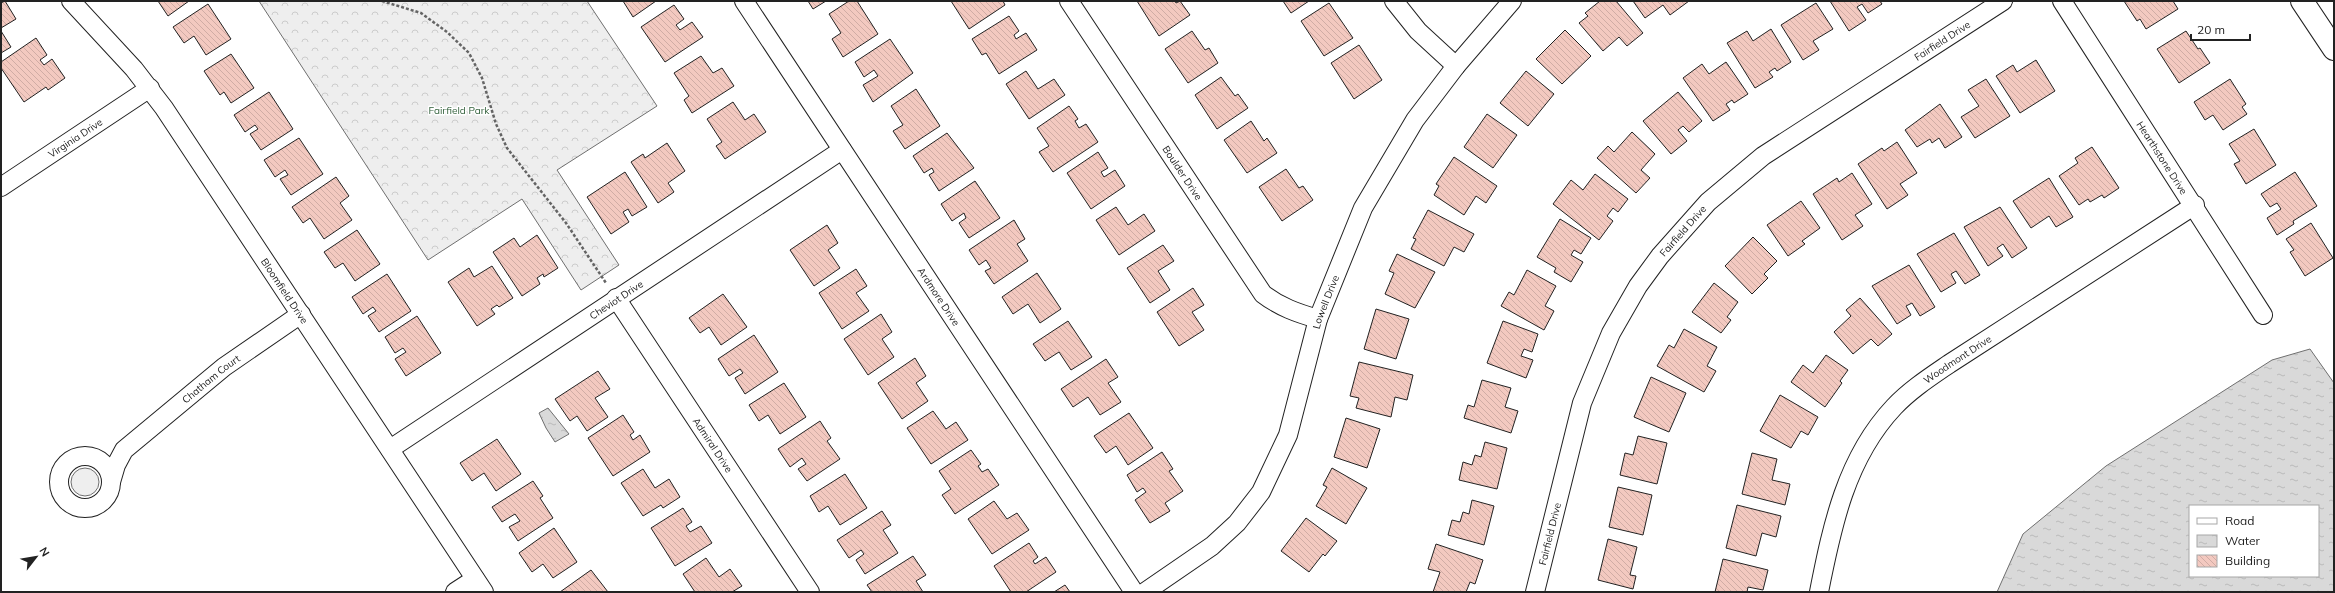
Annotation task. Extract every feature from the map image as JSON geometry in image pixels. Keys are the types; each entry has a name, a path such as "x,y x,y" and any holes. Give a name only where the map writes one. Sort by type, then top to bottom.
{"main road":[{"path":"2302,1 2334,49"}],"street":[{"name":"Bloomfield Drive","path":"70,1 150,88 199,158 479,586"},
{"name":"Ardmore Drive","path":"744,1 1134,592"},
{"name":"Boulder Drive","path":"1069,1 1263,294 1277,304 1318,319"},
{"path":"1394,1 1418,31 1456,66"},
{"name":"Lowell Drive","path":"1145,592 1212,546 1237,523 1261,492 1288,435 1318,319 1363,208 1415,120 1456,66 1512,1"},
{"name":"Fairfield Drive","path":"1534,592 1542,567 1582,403 1611,332 1638,286 1660,256 1708,202 1763,156 2003,1"},
{"name":"Hearthstone Drive","path":"2062,1 2195,205 2263,315"},
{"name":"Virginia Drive","path":"1,187 150,88"},
{"name":"Cheviot Drive","path":"390,449 616,298 842,150"},
{"name":"Woodmont Drive","path":"1819,592 1831,531 1852,467 1866,443 1894,408 1913,390 1949,364 2195,205"},
{"name":"Admiral Drive","path":"616,298 810,592"},
{"name":"Chatham Court","path":"124,450 106,455 74,458 61,470 59,487 67,502 83,509 99,504 106,498 116,465 124,450 224,367 301,314"},
{"path":"91,456 106,465 112,482"},
{"path":"455,592 479,586"}],"path":[{"path":"382,1 421,13 447,32 469,53 482,78 496,124 507,148 566,223 616,298"}],"green space":[{"name":"Fairfield Park","path":"259,1 587,1 657,106 557,170 619,265 581,290 522,199 428,260"},
{"path":"85,468 91,469 95,472 98,476 98,488 95,492 91,495 85,496 79,495 75,492 72,488 71,482 72,476 75,472 79,469"}],"water":[{"path":"2310,349 2334,383 2334,592 1997,592 2023,534 2106,466 2272,360"},
{"path":"548,408 569,434 555,442 539,413"}],"building":[{"path":"5,1 16,19 1,28 1,3"},
{"path":"158,1 189,1 168,16"},
{"path":"623,1 656,1 633,17"},
{"path":"808,1 826,1 813,9"},
{"path":"849,1 857,1 878,34 843,57 832,39 841,33 829,14"},
{"path":"951,1 1003,1 1005,5 969,29"},
{"path":"1137,1 1175,1 1176,3 1180,1 1190,15 1159,36"},
{"path":"1283,1 1309,1 1291,13"},
{"path":"1600,1 1616,1 1643,33 1627,46 1619,37 1603,51 1579,23 1588,16 1585,13"},
{"path":"1633,1 1689,1 1670,15 1663,5 1645,18"},
{"path":"1830,1 1880,1 1882,4 1868,13 1862,4 1857,7 1866,20 1849,31"},
{"path":"2124,1 2173,1 2178,9 2146,29 2140,19 2137,21"},
{"path":"1329,3 1353,38 1324,56 1301,21"},
{"path":"1816,3 1833,29 1813,41 1819,50 1803,60 1781,25"},
{"path":"208,4 231,39 206,55 194,36 184,43 173,27"},
{"path":"674,5 684,19 676,25 680,30 692,22 703,37 665,62 641,27"},
{"path":"1009,16 1019,31 1014,35 1016,39 1026,33 1037,50 999,74 986,53 982,55 972,39"},
{"path":"1771,29 1791,62 1777,71 1775,68 1769,72 1773,77 1755,88 1727,43 1747,31 1753,41"},
{"path":"1565,30 1591,56 1562,84 1536,59"},
{"path":"1,31 11,47 1,53"},
{"path":"1192,31 1205,50 1209,48 1218,63 1188,83 1165,49"},
{"path":"2186,31 2210,63 2179,83 2157,49"},
{"path":"36,38 47,55 40,60 44,65 52,59 65,78 48,90 46,87 24,102 1,68 1,62"},
{"path":"890,39 913,73 873,102 863,85 878,76 874,70 864,77 855,62"},
{"path":"1359,45 1382,80 1354,99 1331,63"},
{"path":"231,54 254,88 231,103 224,92 220,95 204,71"},
{"path":"701,56 713,73 722,68 734,86 692,113 684,100 689,96 674,73"},
{"path":"2036,60 2055,91 2020,113 1996,76 2013,65 2017,72"},
{"path":"1726,62 1748,94 1734,103 1732,100 1726,104 1730,110 1713,121 1683,78 1702,64 1709,74"},
{"path":"1026,71 1038,89 1054,79 1065,95 1029,119 1006,84"},
{"path":"1526,71 1554,94 1528,126 1500,103"},
{"path":"1221,77 1235,96 1238,94 1248,108 1217,129 1195,95"},
{"path":"1986,79 2010,116 1975,138 1961,117 1979,106 1968,90"},
{"path":"2230,79 2246,104 2242,107 2247,114 2223,130 2213,115 2205,120 2194,102"},
{"path":"916,89 940,126 905,149 893,131 903,125 891,106"},
{"path":"269,92 293,129 261,150 250,134 258,129 255,125 245,132 234,115"},
{"path":"1678,92 1702,121 1689,132 1683,126 1678,130 1687,141 1671,154 1643,121"},
{"path":"733,102 745,120 754,114 766,132 725,159 716,146 722,142 707,119"},
{"path":"1940,104 1962,137 1945,148 1939,138 1932,143 1930,139 1917,147 1905,130"},
{"path":"1069,106 1078,119 1075,121 1079,128 1086,124 1098,142 1053,172 1039,152 1049,146 1037,128"},
{"path":"1487,114 1517,135 1493,168 1464,147"},
{"path":"1251,121 1264,141 1267,138 1277,153 1247,173 1224,140"},
{"path":"2254,129 2276,165 2246,184 2234,164 2240,161 2229,144"},
{"path":"1632,132 1655,154 1641,170 1650,178 1636,193 1597,158 1608,146 1614,152"},
{"path":"947,133 974,168 939,191 929,175 934,172 932,168 924,173 913,156"},
{"path":"299,138 323,174 291,195 280,179 288,175 285,170 275,177 264,160"},
{"path":"1897,142 1917,173 1900,184 1908,195 1887,209 1858,164 1882,148 1884,151"},
{"path":"667,143 685,171 668,183 674,192 658,203 631,162 643,154 645,158"},
{"path":"2092,147 2119,188 2104,198 2102,195 2090,202 2088,199 2079,205 2059,176 2078,163 2075,158"},
{"path":"1098,152 1108,168 1101,172 1104,177 1115,170 1125,186 1091,209 1067,173"},
{"path":"1454,157 1497,186 1486,203 1476,196 1464,215 1434,195 1439,186 1436,184"},
{"path":"1286,169 1299,188 1303,186 1313,200 1282,221 1259,187"},
{"path":"625,172 647,207 632,216 628,209 623,212 629,222 611,234 587,197"},
{"path":"2295,172 2317,206 2293,221 2294,224 2277,235 2267,218 2281,209 2277,203 2270,207 2261,194"},
{"path":"1852,173 1872,204 1855,215 1863,226 1842,240 1813,194 1837,178 1839,182"},
{"path":"1595,174 1628,199 1618,212 1613,208 1607,216 1613,221 1599,240 1553,204 1571,180 1583,190"},
{"path":"336,177 349,196 340,203 352,220 324,239 310,218 303,223 292,207"},
{"path":"2049,178 2073,217 2056,227 2049,216 2031,228 2013,201"},
{"path":"975,181 1000,218 969,238 959,223 966,218 964,213 952,221 941,204"},
{"path":"1801,201 1820,228 1802,241 1805,244 1788,256 1767,225"},
{"path":"1116,207 1128,225 1144,214 1155,231 1119,255 1096,220"},
{"path":"2000,207 2027,248 2012,258 2003,244 1997,248 2003,256 1988,266 1964,227"},
{"path":"1428,210 1474,234 1464,252 1454,247 1444,266 1411,249 1416,239 1413,238"},
{"path":"1560,219 1591,238 1581,254 1574,250 1571,255 1583,262 1571,282 1554,272 1556,268 1537,257"},
{"path":"1014,220 1025,239 1017,244 1028,261 994,284 985,271 991,268 986,260 979,265 969,250"},
{"path":"2311,223 2333,258 2305,276 2290,252 2294,250 2286,239"},
{"path":"827,225 838,243 828,250 840,268 814,286 790,250"},
{"path":"357,230 380,264 355,281 343,263 335,268 324,252"},
{"path":"1954,233 1980,275 1965,284 1956,271 1951,274 1956,283 1941,292 1917,254"},
{"path":"537,235 558,268 544,277 543,274 537,278 540,284 522,296 493,252 514,238 520,247"},
{"path":"1753,237 1777,261 1764,274 1768,278 1752,294 1725,266"},
{"path":"1163,245 1174,261 1158,271 1170,290 1150,303 1127,268"},
{"path":"1397,254 1435,272 1415,308 1385,294 1394,273 1389,271"},
{"path":"1909,265 1935,307 1920,316 1912,303 1906,306 1911,315 1897,324 1872,286"},
{"path":"492,266 513,298 499,307 497,305 491,309 495,314 477,326 448,282 469,268 474,277"},
{"path":"856,269 867,286 856,293 869,311 842,329 819,293"},
{"path":"1527,270 1556,286 1545,306 1554,311 1544,330 1501,306 1509,292 1514,295"},
{"path":"1037,273 1061,309 1040,323 1028,304 1013,314 1002,297"},
{"path":"387,274 411,311 379,332 368,316 376,311 373,307 363,314 352,297"},
{"path":"1714,283 1738,302 1727,317 1731,320 1721,333 1692,312"},
{"path":"1193,288 1204,305 1192,312 1204,330 1179,346 1157,312"},
{"path":"723,294 747,327 721,345 709,327 700,333 689,318"},
{"path":"1860,298 1892,334 1878,346 1871,339 1853,354 1834,332 1851,316 1846,310"},
{"path":"1376,309 1409,319 1396,359 1364,349"},
{"path":"881,314 892,332 882,339 894,357 868,375 844,339"},
{"path":"417,316 441,353 406,376 395,359 406,352 403,348 395,353 385,337"},
{"path":"1068,321 1092,357 1071,370 1059,352 1045,361 1033,344"},
{"path":"1503,321 1538,334 1532,352 1524,349 1521,356 1533,360 1526,378 1487,363"},
{"path":"1684,329 1717,347 1707,366 1716,371 1704,392 1657,366 1669,345 1674,348"},
{"path":"754,335 778,372 745,394 735,378 743,373 740,369 729,376 718,359"},
{"path":"1826,355 1848,370 1840,381 1842,383 1825,407 1791,382 1803,365 1813,373"},
{"path":"915,358 926,376 916,383 928,401 902,419 878,383"},
{"path":"1106,359 1118,377 1108,383 1121,402 1100,415 1088,397 1073,407 1061,389"},
{"path":"1359,362 1413,375 1407,400 1395,397 1391,417 1356,408 1359,398 1350,396"},
{"path":"598,371 610,389 595,398 608,417 587,431 577,416 570,421 555,399"},
{"path":"1651,377 1686,393 1669,432 1634,417"},
{"path":"1482,380 1511,388 1505,407 1518,411 1511,433 1464,418 1468,405 1474,407"},
{"path":"784,383 806,417 780,434 768,415 759,421 749,405"},
{"path":"1780,395 1818,417 1808,435 1801,431 1791,448 1760,431"},
{"path":"933,411 946,429 956,422 968,440 931,464 907,428"},
{"path":"1129,413 1153,448 1128,465 1116,446 1106,453 1094,436"},
{"path":"623,415 634,432 630,435 633,440 640,435 650,452 613,476 588,438"},
{"path":"1346,418 1380,429 1367,468 1334,457"},
{"path":"820,421 831,438 827,441 840,459 807,481 798,469 806,464 802,458 790,467 778,449"},
{"path":"1638,436 1667,443 1657,484 1620,475 1625,453 1633,455"},
{"path":"497,439 521,474 496,491 484,473 472,481 460,463"},
{"path":"1485,442 1507,448 1497,489 1459,480 1463,462 1472,465 1475,455 1481,457"},
{"path":"971,450 981,464 978,466 982,472 988,469 999,485 955,514 942,495 951,489 939,471"},
{"path":"1162,452 1173,469 1169,471 1183,491 1165,503 1170,511 1150,523 1135,500 1146,492 1143,488 1137,492 1127,475"},
{"path":"1752,453 1777,459 1772,480 1790,484 1785,505 1742,494"},
{"path":"1332,468 1367,488 1346,524 1316,506 1327,487 1323,485"},
{"path":"643,469 655,488 669,479 680,497 663,508 661,505 643,516 621,483"},
{"path":"845,474 867,508 840,525 828,506 819,512 810,496"},
{"path":"533,481 543,496 540,498 553,518 518,541 509,527 520,521 515,514 502,522 492,507"},
{"path":"1618,487 1652,495 1643,535 1609,527"},
{"path":"1472,500 1494,506 1484,545 1448,535 1452,520 1460,522 1463,512 1469,514"},
{"path":"994,501 1007,519 1017,513 1029,530 992,554 968,519"},
{"path":"1737,505 1781,516 1776,537 1762,533 1756,556 1726,548"},
{"path":"683,508 692,522 686,526 690,532 701,526 712,543 675,566 651,528"},
{"path":"882,511 891,525 883,530 898,553 865,574 856,560 864,554 861,550 849,558 837,540"},
{"path":"1306,518 1337,541 1325,556 1323,554 1309,572 1281,551"},
{"path":"554,528 577,562 553,578 543,564 532,572 519,553"},
{"path":"1608,539 1637,547 1630,575 1636,576 1633,589 1598,580"},
{"path":"1029,543 1038,557 1033,561 1035,564 1046,557 1056,572 1026,592 1011,592 994,566"},
{"path":"1436,544 1483,560 1475,584 1470,582 1466,592 1433,592 1440,572 1428,569"},
{"path":"913,556 926,575 916,581 923,592 872,592 867,585"},
{"path":"706,558 719,577 730,569 742,586 732,592 695,592 683,574"},
{"path":"1723,559 1768,570 1763,590 1748,587 1747,592 1715,592"},
{"path":"591,570 608,592 560,592"},
{"path":"1065,585 1070,592 1054,592"}]}
